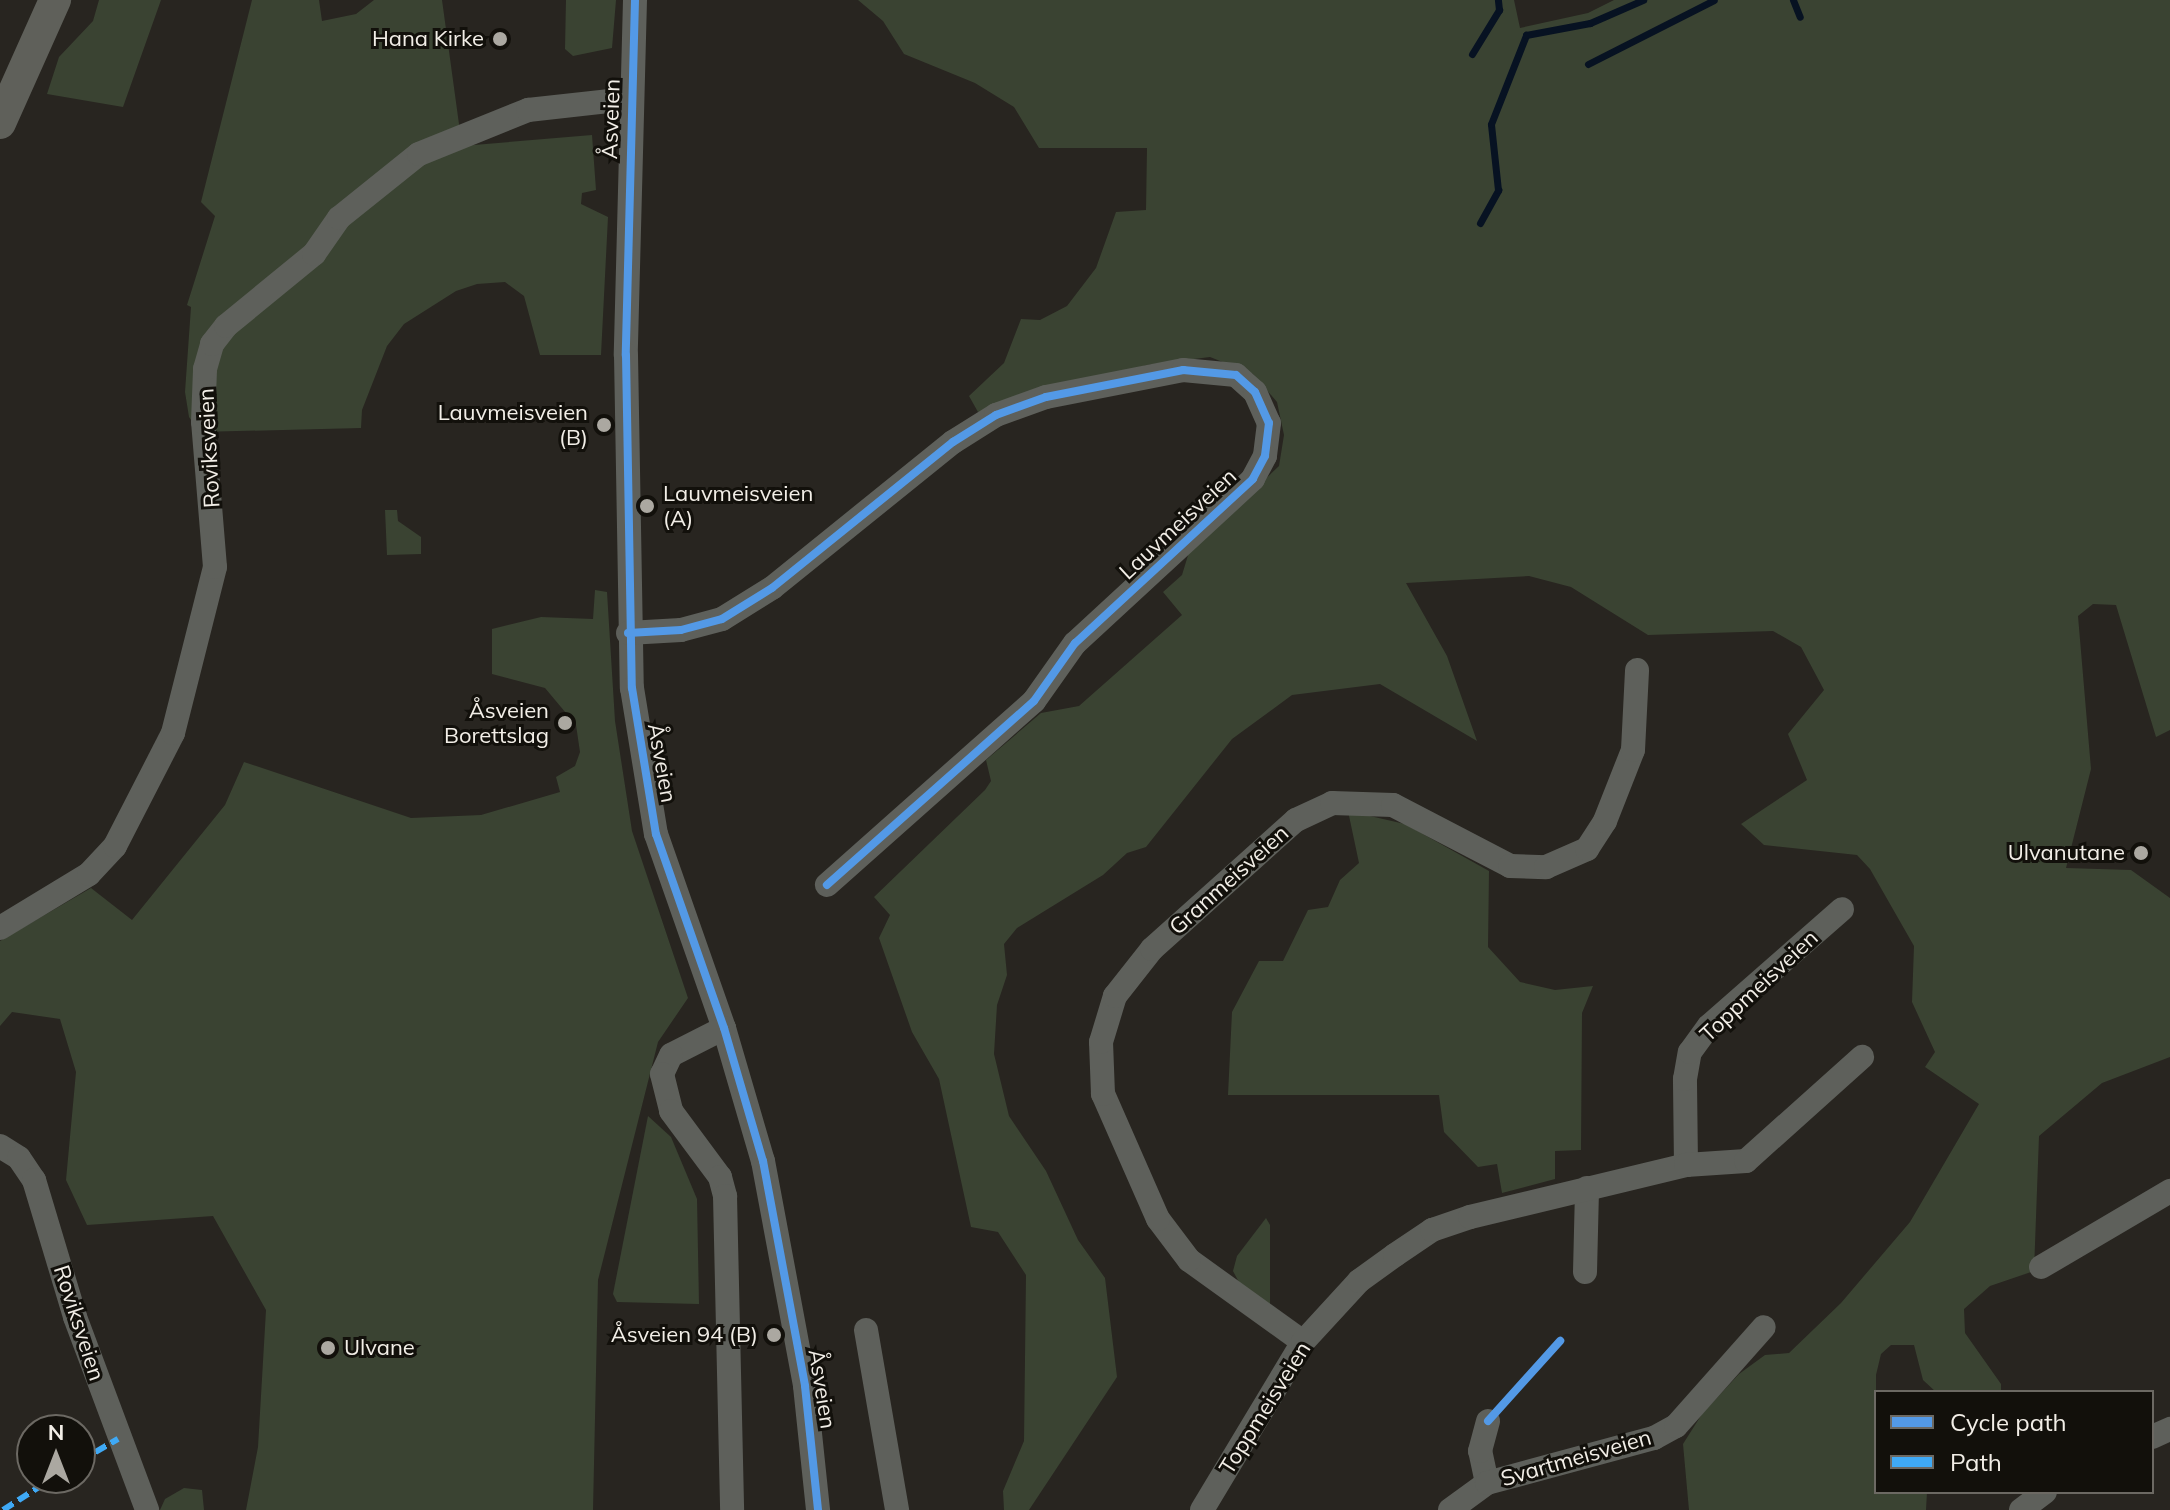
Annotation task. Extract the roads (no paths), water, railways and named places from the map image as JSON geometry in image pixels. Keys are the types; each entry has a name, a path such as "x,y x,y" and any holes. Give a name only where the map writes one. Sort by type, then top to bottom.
{"main road":[{"path":"0,123 55,0"}],"street":[{"name":"Åsveien","path":"635,0 628,99 628,633 638,739 656,834 684,925 724,1028 763,1161 805,1386 818,1510"},
{"name":"Roviksveien","path":"0,928 89,874 115,846 173,733 215,567 203,422 205,369 212,344 226,326 314,254 357,202 419,154 528,110 628,99"},
{"name":"Lauvmeisveien","path":"628,633 681,630 722,619 772,588 953,442 996,415 1046,397 1183,370 1236,375 1255,392 1269,423 1265,456 1253,479 1075,643 1034,701 827,885"},
{"name":"Granmeisveien","path":"1303,1342 1189,1260 1158,1219 1103,1094 1101,1042 1115,996 1152,949 1296,820 1332,803 1393,805 1510,866 1546,867 1587,849 1605,821 1633,750 1637,670"},
{"name":"Toppmeisveien","path":"1686,1165 1685,1079 1690,1052 1709,1026 1842,909"},
{"path":"724,1028 671,1055 662,1074 671,1111 720,1177 725,1196 732,1510"},
{"name":"Toppmeisveien","path":"1202,1510 1303,1342 1359,1281 1432,1230 1686,1165 1756,1156 1862,1057"},
{"name":"Roviksveien","path":"0,1146 19,1158 34,1180 75,1317 147,1510"},
{"path":"1585,1272 1587,1188"},
{"path":"2041,1267 2170,1191"},
{"name":"Svartmeisveien","path":"1450,1510 1487,1483 1654,1438 1676,1426 1764,1327"},
{"path":"866,1330 897,1510"},
{"name":"Svartmeisveien","path":"1487,1483 1480,1451 1488,1421"},
{"path":"2021,1510 2042,1494"}],"waterway":[{"path":"1472,54 1499,10 1498,0"},
{"path":"1480,223 1498,190 1491,124 1526,35 1590,23 1643,0"},
{"path":"1588,64 1714,0"},
{"path":"1793,0 1800,17"}],"place":[{"name":"Hana Kirke","path":"500,39"},
{"name":"Lauvmeisveien (B)","path":"604,425"},
{"name":"Lauvmeisveien (A)","path":"647,506"},
{"name":"Åsveien Borettslag","path":"565,723"},
{"name":"Ulvanutane","path":"2141,853"},
{"name":"Åsveien 94 (B)","path":"774,1335"},
{"name":"Ulvane","path":"328,1348"}]}
